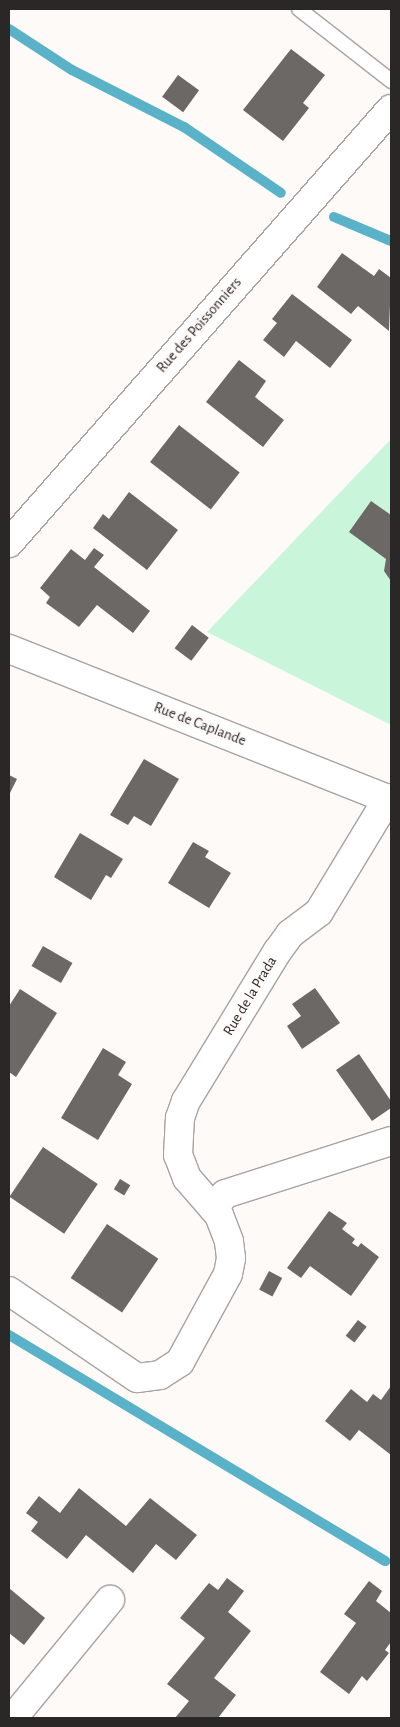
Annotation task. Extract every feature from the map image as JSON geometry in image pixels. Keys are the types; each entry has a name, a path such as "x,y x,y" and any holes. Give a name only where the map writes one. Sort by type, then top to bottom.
{"street":[{"name":"Rue des Poissonniers","path":"9,543 391,109"},
{"name":"Rue de Caplande","path":"9,649 390,799"},
{"name":"Rue de la Prada","path":"9,1291 137,1378 160,1375 171,1369 186,1355 228,1274 229,1241 219,1214 187,1178 178,1155 177,1136 186,1101 277,952 290,934 319,912 390,799"},
{"path":"213,1208 225,1194 391,1141"},
{"path":"13,1718 110,1600"}],"lane":[{"path":"299,9 391,81"}],"green space":[{"path":"391,439 391,725 207,632"}],"building":[{"path":"291,49 325,75 303,103 309,108 283,141 243,110"},
{"path":"178,75 199,90 183,112 162,97"},
{"path":"342,253 374,276 379,269 391,278 389,331 358,306 351,314 317,287"},
{"path":"292,294 352,340 330,368 296,341 284,357 263,340 277,323 272,319"},
{"path":"239,360 266,381 255,397 284,420 263,447 206,402"},
{"path":"179,425 240,472 211,509 150,462"},
{"path":"129,492 178,530 147,570 93,528 103,514 109,519"},
{"path":"371,501 391,515 391,581 384,571 386,559 349,532"},
{"path":"94,548 104,555 94,567 150,611 133,633 97,605 79,627 46,603 50,597 40,588 71,549 85,560"},
{"path":"192,625 209,638 191,661 175,648"},
{"path":"144,759 179,779 151,826 134,816 128,825 110,815"},
{"path":"9,775 17,779 9,795"},
{"path":"80,833 123,859 111,878 106,875 91,900 54,877"},
{"path":"193,842 209,851 205,857 231,873 209,908 168,883"},
{"path":"43,946 72,963 61,983 32,966"},
{"path":"315,988 340,1023 302,1049 287,1026 301,1016 292,1004"},
{"path":"20,989 57,1013 16,1077 9,1072 9,1006"},
{"path":"103,1048 126,1062 118,1075 132,1084 98,1140 61,1118"},
{"path":"359,1054 391,1101 391,1108 372,1121 336,1070"},
{"path":"43,1147 98,1184 64,1234 9,1197"},
{"path":"120,1179 130,1185 124,1195 114,1189"},
{"path":"329,1211 347,1223 342,1229 355,1239 352,1243 358,1247 361,1243 379,1257 351,1296 310,1266 301,1278 287,1268"},
{"path":"107,1224 158,1259 122,1313 71,1278"},
{"path":"269,1271 282,1278 272,1297 259,1290"},
{"path":"358,1320 367,1327 354,1343 346,1336"},
{"path":"391,1386 391,1455 359,1430 350,1441 325,1421 351,1389 367,1402 373,1394 381,1400"},
{"path":"79,1488 126,1526 150,1498 197,1535 176,1560 156,1544 133,1573 86,1535 67,1559 31,1531 38,1522 26,1513 39,1496 60,1513"},
{"path":"227,1578 244,1591 228,1612 251,1631 214,1678 236,1695 218,1718 175,1718 189,1701 167,1684 205,1638 180,1618 209,1583 218,1590"},
{"path":"369,1581 382,1591 376,1601 391,1613 391,1642 385,1650 389,1653 367,1681 362,1676 349,1694 320,1672 356,1623 344,1614"},
{"path":"9,1588 45,1618 24,1645 9,1633"}],"waterway":[{"path":"9,29 72,70 184,127 281,193"},
{"path":"334,217 391,241"},
{"path":"9,1335 385,1561"}]}
